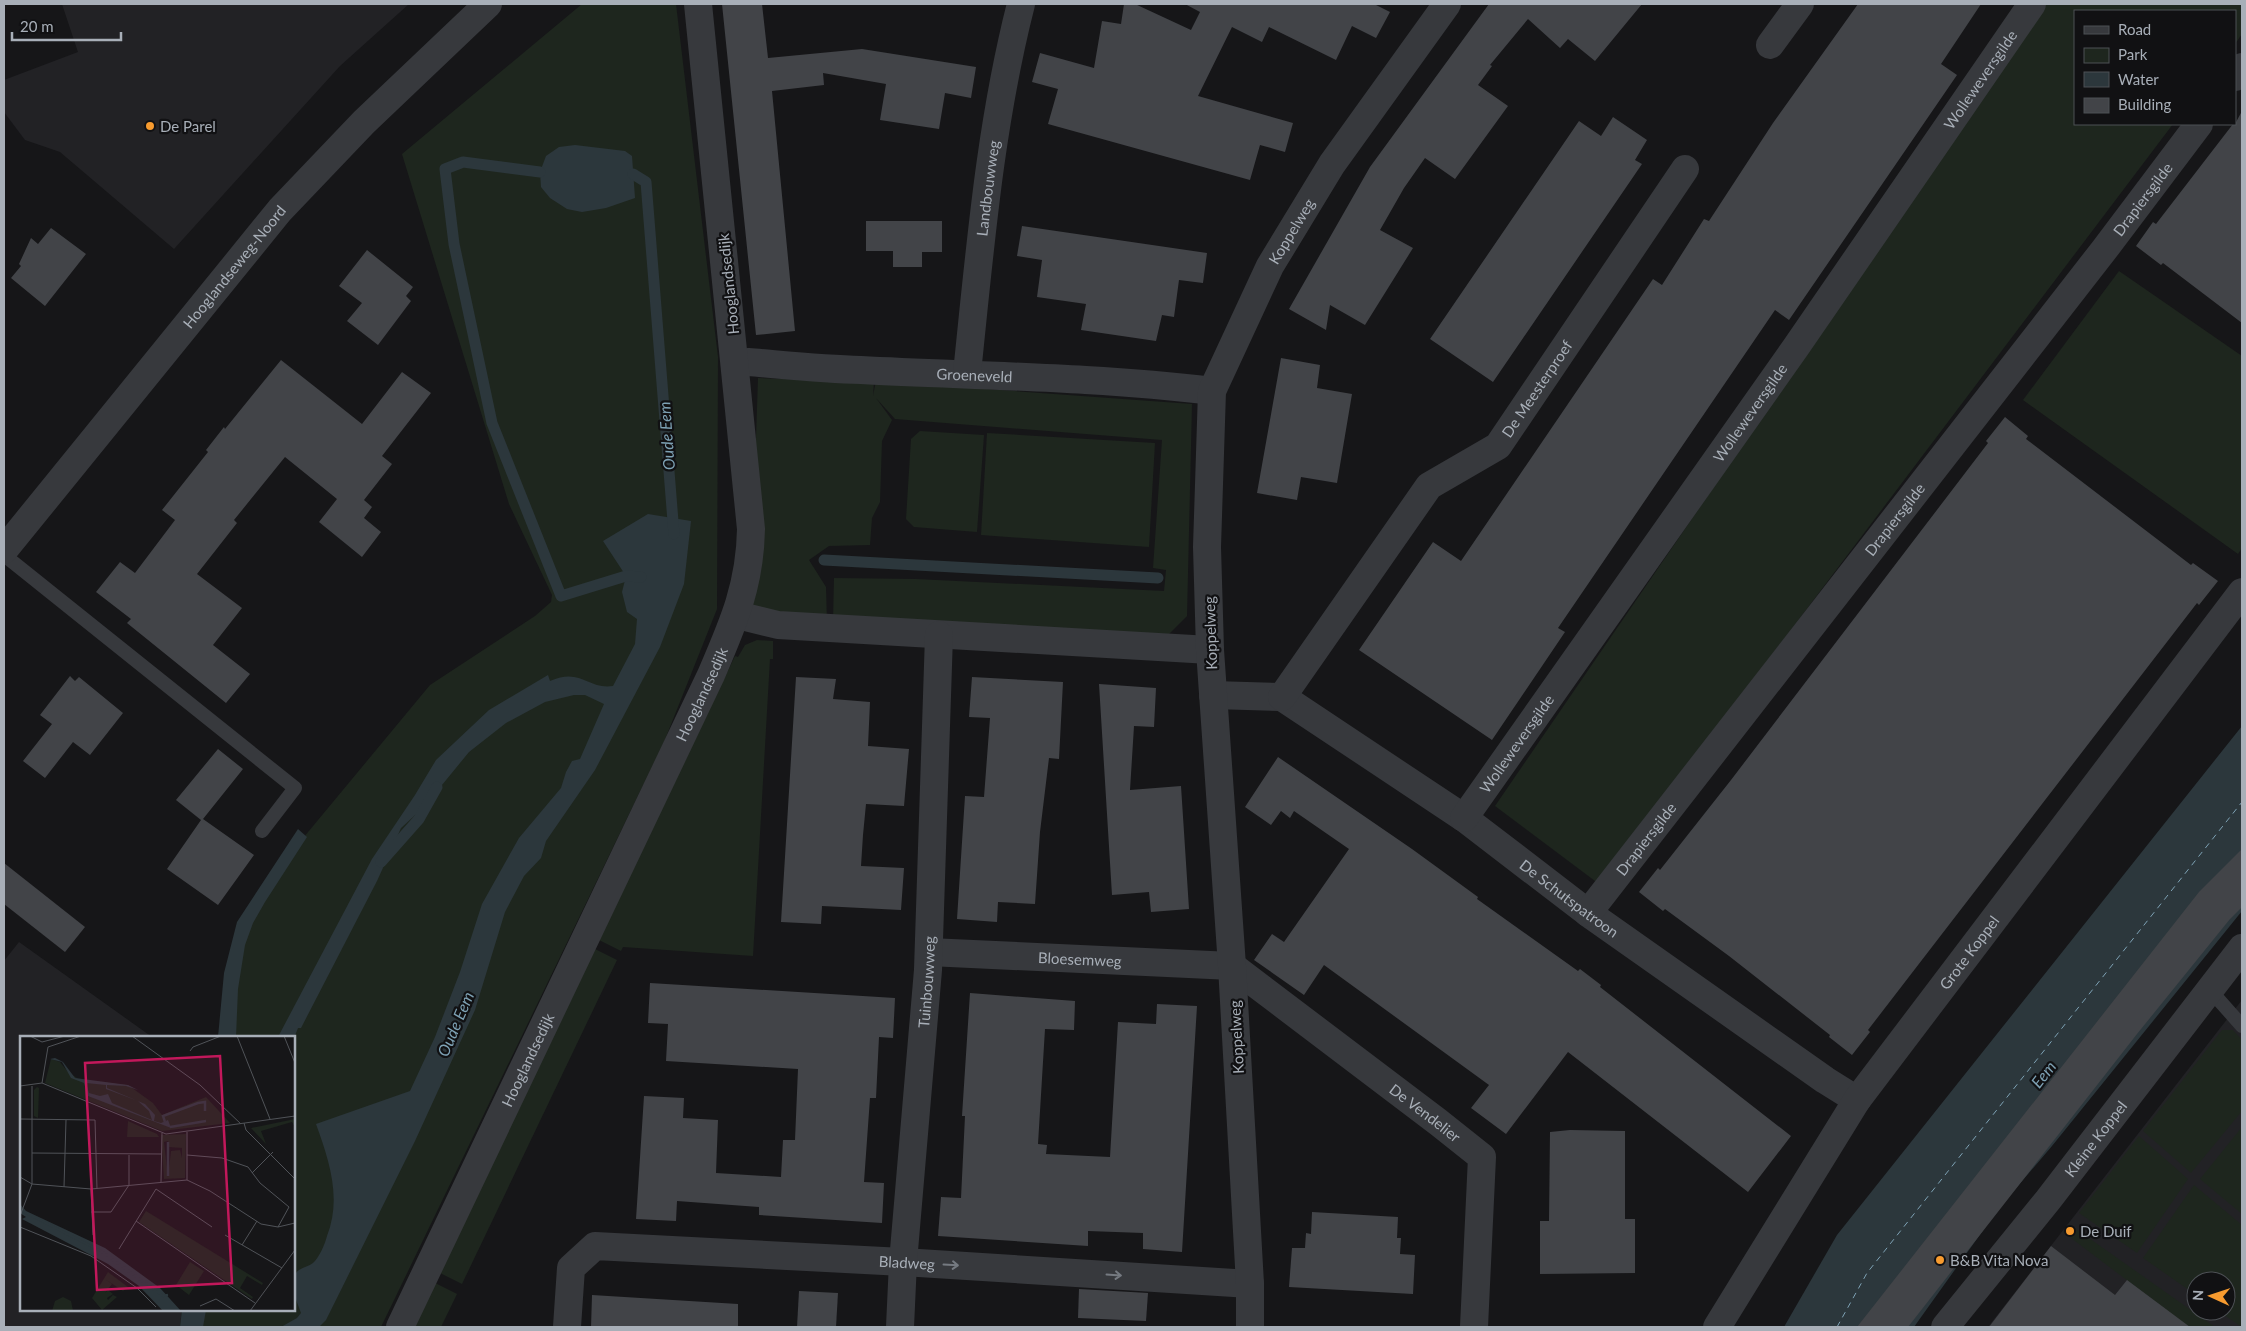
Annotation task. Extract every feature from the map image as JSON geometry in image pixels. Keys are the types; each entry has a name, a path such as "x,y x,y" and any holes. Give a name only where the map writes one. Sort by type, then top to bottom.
{"street":[{"name":"Hooglandseweg-Noord","path":"4,550 280,210 364,122 488,4"},
{"name":"Hooglandsedijk","path":"400,1327 711,675 737,615 749,569 751,529 736,364 698,4"},
{"name":"Landbouwweg","path":"967,373 991,162 1005,67 1021,4"},
{"name":"Koppelweg","path":"1250,1327 1250,1284 1232,966 1210,650 1207,547 1212,391 1270,266 1332,164 1446,4"},
{"path":"1770,45 1800,4"},
{"name":"Wolleweversgilde","path":"1464,818 1796,347 2032,4"},
{"name":"Drapiersgilde","path":"1588,913 2199,125"},
{"name":"De Meesterproef","path":"1282,697 1429,486 1498,446 1685,169"},
{"name":"Groeneveld","path":"736,364 748,362 860,370 967,373 1161,385 1212,391"},
{"name":"Grote Koppel","path":"1717,1327 1857,1100 2242,592"},
{"path":"737,615 778,625 1210,650"},
{"name":"Tuinbouwweg","path":"900,1327 903,1262 929,952 939,635"},
{"path":"1213,695 1282,697"},
{"name":"De Schutspatroon","path":"1282,697 1464,818 1588,913 1825,1080 1857,1100"},
{"name":"Kleine Koppel","path":"1945,1327 2048,1200 2242,948"},
{"name":"Bloesemweg","path":"929,952 1232,966"},
{"name":"De Vendelier","path":"1232,966 1482,1157 1474,1327"},
{"name":"Bladweg","path":"567,1327 571,1268 595,1246 903,1262 1250,1284"}],"lane":[{"path":"4,555 295,788 262,831"},
{"path":"2210,990 2242,1026"}],"shaded area":[{"name":"De Parel","path":"62,4 409,4 340,66 174,249 60,152 25,140 4,112 4,80 78,52"},
{"path":"19,942 151,1036 20,1036 20,1311 182,1311 180,1327 4,1327 4,961"},
{"path":"2242,1000 2242,1327 1988,1327"}],"green space":[{"path":"582,4 676,4 718,357 717,609 664,742 381,1327 180,1327 182,1311 295,1311 295,1036 218,1036 239,925 294,849 430,685 535,616 551,602 552,595 509,504 402,154"},
{"path":"2045,4 2242,4 2242,34 2236,43 2236,10 2074,10 2074,125 2172,125 1599,884 1495,806"},
{"path":"2119,271 2242,356 2242,548 2238,554 2023,400"},
{"path":"758,378 874,382 873,396 876,381 1192,404 1187,616 1169,634 833,621 834,578 916,579 1164,591 1166,570 1153,568 1162,440 895,419 876,398 892,420 882,441 880,502 872,518 870,545 829,546 809,560 826,587 827,623 750,621"},
{"path":"920,431 984,435 977,532 914,527 906,519 911,439"},
{"path":"987,433 1155,443 1149,547 981,535"},
{"path":"757,640 773,641 773,659 770,659 753,956 623,947 621,951 599,940 735,656 738,657 745,645"},
{"path":"595,949 617,960 462,1284 440,1273"},
{"path":"2222,1030 2233,1030 2242,1040 2242,1111 2191,1173 2143,1131"},
{"path":"2242,1127 2242,1214 2200,1179"},
{"path":"2139,1136 2188,1179 2137,1253 2079,1213"},
{"path":"2194,1185 2242,1225 2242,1327 2233,1321 2236,1321 2236,1271 2186,1271 2186,1288 2143,1258"},
{"path":"2069,1224 2186,1307 2186,1321 2206,1321 2215,1327 2189,1327 2063,1232"},
{"path":"435,1283 457,1294 441,1327 414,1327"}],"water":[{"path":"575,145 625,151 632,156 635,198 606,208 582,212 567,209 550,198 541,187 540,172 546,156 559,147"},
{"path":"648,514 691,521 684,584 660,647 595,770 546,841 541,858 524,876 505,912 475,1010 415,1141 326,1320 319,1327 281,1327 297,1318 301,1313 295,1297 295,1274 315,1261 322,1251 331,1222 334,1193 332,1179 316,1124 410,1091 435,1037 460,972 482,904 519,838 561,788 572,761 580,759 604,704 585,695 574,695 545,702 506,723 469,752 424,807 401,828 377,881 301,1028 298,1028 295,1036 279,1036 372,859 436,760 489,710 548,675 550,681 569,676 597,685 613,686 635,644 637,619 627,612 622,592 626,576 603,541"},
{"name":"Eem","path":"2242,726 2242,911 2052,1146 1999,1208 1914,1327 1784,1327 1837,1235"},
{"path":"298,829 307,837 265,902 253,923 245,945 238,989 236,1036 218,1036 224,973 237,922"},
{"path":"182,1311 206,1311 203,1327 180,1327"}],"building":[{"path":"722,4 762,4 768,58 862,49 976,67 971,98 945,93 939,129 880,120 886,84 823,73 824,85 772,91 795,331 756,335"},
{"path":"1124,4 1135,4 1191,30 1200,12 1185,4 1374,4 1390,12 1376,38 1352,26 1336,60 1269,27 1262,42 1232,27 1198,96 1293,123 1285,152 1260,145 1250,180 1048,124 1058,89 1032,82 1040,53 1094,68 1102,21 1121,24"},
{"path":"1489,4 1642,4 1595,61 1568,39 1560,48 1528,19 1490,65 1492,66 1478,85 1508,106 1455,179 1425,158 1404,188 1380,230 1413,248 1365,325 1330,305 1326,330 1289,309 1370,167"},
{"path":"1858,4 1981,4 1941,64 1957,75 1789,320 1775,310 1558,628 1565,632 1492,740 1359,650 1433,542 1461,561 1653,279 1662,285 1704,219 1709,221 1773,123"},
{"path":"2242,111 2242,323 2163,263 2161,265 2136,246 2153,222 2156,224 2232,125 2236,125"},
{"path":"1613,117 1647,140 1635,160 1642,164 1493,382 1430,339 1579,121 1601,136"},
{"path":"866,221 942,221 942,252 922,252 922,267 893,267 893,251 866,251"},
{"path":"1022,226 1207,253 1203,283 1179,280 1174,317 1162,315 1156,341 1081,330 1086,304 1037,297 1042,260 1017,256"},
{"path":"51,228 86,254 45,306 11,278 21,266 19,264 31,238 38,244"},
{"path":"367,250 413,287 406,296 411,301 378,345 347,321 362,303 339,286"},
{"path":"1281,358 1320,365 1317,388 1352,394 1337,483 1301,477 1297,500 1257,493"},
{"path":"281,360 362,424 402,372 431,393 382,456 392,464 364,500 372,507 364,518 381,532 362,557 319,522 337,499 285,457 234,520 237,523 197,574 242,608 213,645 250,674 226,703 127,623 131,619 96,592 120,562 135,573 175,520 162,510 208,452 206,450 224,427 225,429"},
{"path":"2005,417 2028,436 2026,439 2191,565 2193,563 2218,581 2199,605 2197,603 1868,1030 1870,1032 1852,1055 1829,1037 1830,1035 1729,956 1665,909 1663,911 1639,892 1658,868 1660,870 1731,780 1988,443 1986,441"},
{"path":"70,676 75,681 79,677 123,713 90,755 73,742 45,778 23,761 52,724 40,715"},
{"path":"796,677 836,679 833,699 870,702 868,746 909,749 904,806 866,804 861,866 904,868 901,910 822,906 821,924 781,922"},
{"path":"972,677 1063,682 1059,759 1049,758 1040,832 1035,904 998,902 997,922 957,919 965,796 984,797 990,718 969,717"},
{"path":"1099,684 1156,688 1154,727 1134,726 1130,790 1181,786 1189,909 1151,912 1149,892 1112,895"},
{"path":"218,749 243,769 203,819 254,855 218,905 167,869 201,820 176,800"},
{"path":"1278,757 1412,849 1478,897 1477,899 1578,971 1580,969 1601,985 1600,987 1791,1136 1748,1192 1568,1052 1506,1134 1471,1108 1489,1085 1324,965 1304,995 1254,960 1272,934 1284,942 1349,849 1294,811 1290,818 1281,811 1271,825 1245,807"},
{"path":"2242,849 2242,907 2230,919 2137,1034 1908,1327 1857,1327 2199,892"},
{"path":"4,863 85,927 65,952 4,904"},
{"path":"650,983 895,998 893,1038 879,1037 876,1098 870,1098 864,1182 884,1183 882,1223 759,1215 759,1207 677,1201 676,1221 636,1219 644,1096 684,1098 683,1118 718,1120 716,1173 781,1177 783,1140 795,1140 798,1069 666,1061 668,1024 648,1023"},
{"path":"970,993 1075,1001 1074,1030 1045,1029 1038,1144 1047,1145 1046,1154 1110,1157 1118,1022 1156,1024 1157,1004 1197,1006 1182,1252 1143,1249 1143,1233 1088,1231 1088,1246 938,1236 941,1197 961,1198 965,1116 962,1116"},
{"path":"1570,1130 1625,1131 1625,1219 1635,1219 1635,1273 1540,1274 1540,1221 1549,1221 1550,1132"},
{"path":"1312,1212 1398,1217 1397,1238 1401,1238 1400,1254 1415,1255 1413,1294 1289,1287 1292,1248 1305,1248 1306,1233 1311,1234"},
{"path":"2051,1246 2115,1295 2127,1280 2190,1327 1989,1327"},
{"path":"1079,1289 1148,1293 1146,1321 1078,1318"},
{"path":"799,1291 838,1293 836,1327 797,1327"},
{"path":"592,1295 738,1304 738,1327 591,1327"}],"waterway":[{"path":"540,172 463,162 445,169 454,244 492,423 561,596 626,576 641,577"},
{"name":"Oude Eem","path":"633,174 646,182 674,534"},
{"path":"824,560 1158,578"},
{"name":"Oude Eem","path":"381,862 419,819 437,787"}],"ferry route":[{"path":"1837,1327 1867,1273 2242,802"}],"place":[{"name":"De Parel","path":"150,126"},
{"name":"De Duif","path":"2070,1231"},
{"name":"B&B Vita Nova","path":"1940,1260"}]}
